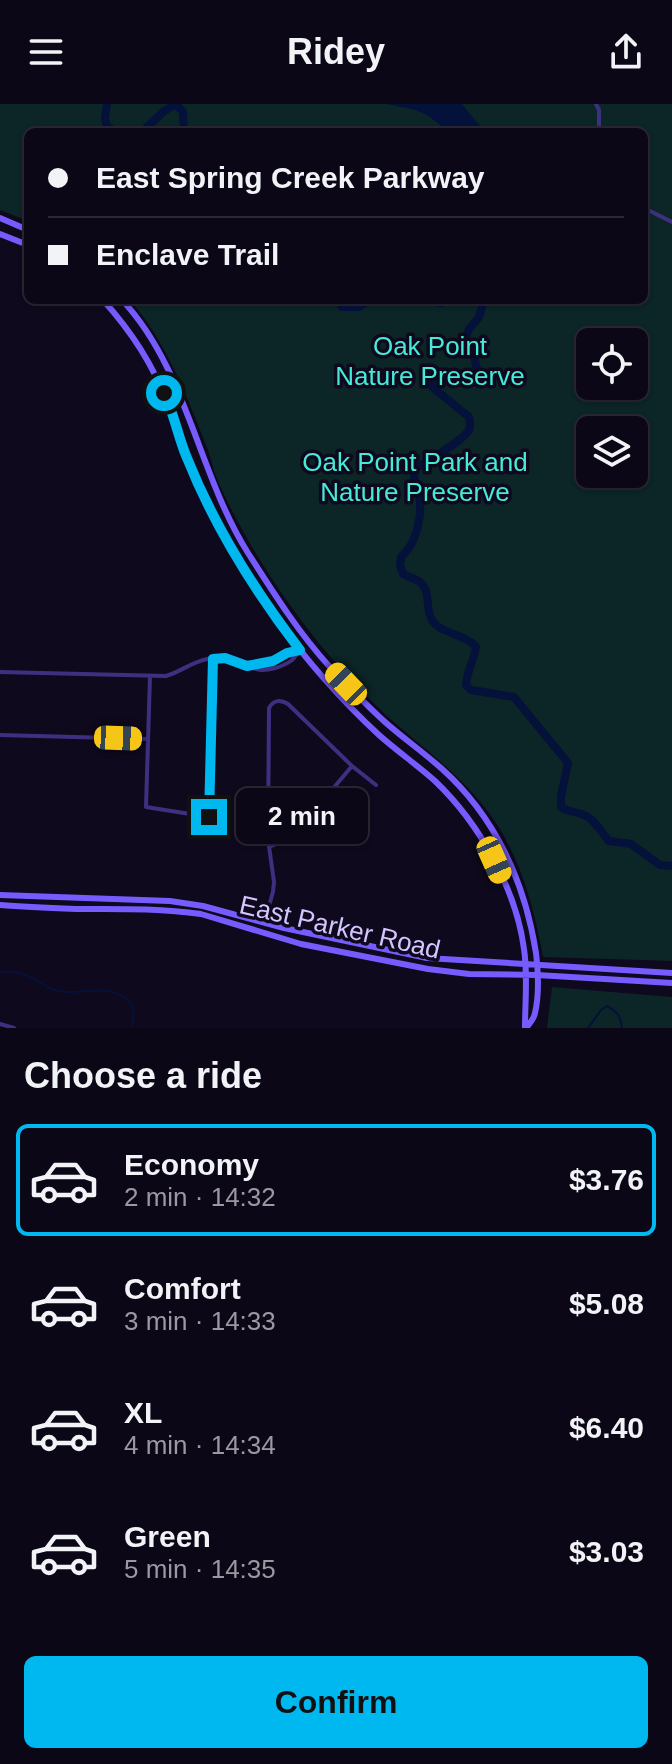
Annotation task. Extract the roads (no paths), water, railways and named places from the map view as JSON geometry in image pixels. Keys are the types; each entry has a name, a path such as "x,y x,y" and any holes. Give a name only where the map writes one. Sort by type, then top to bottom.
{"main road":[{"path":"0,218 24,228"},
{"path":"0,234 24,243"},
{"path":"106,304 146,357 167,399 187,457 228,545 253,586 300,650 344,701 435,782 482,839 513,904 524,949 526,1028"},
{"path":"125,304 164,361 214,486 242,544 278,599 309,642 366,704 440,767 470,798 505,851 524,899 537,965 535,1016 526,1028"},
{"path":"176,426 188,421"},
{"path":"300,650 309,642"},
{"path":"401,753 409,742"},
{"name":"East Parker Road","path":"0,895 174,902 438,959 672,973"},
{"path":"27,907 28,896"},
{"path":"53,908 54,897"},
{"path":"76,909 78,898"},
{"path":"128,900 129,908"},
{"path":"173,911 174,902"},
{"name":"East Parker Road","path":"0,905 129,908 201,914 313,947 458,973 672,983"},
{"path":"201,914 203,906"},
{"path":"261,933 264,923"},
{"path":"380,961 383,949"}],"street":[{"path":"596,104 599,128"},
{"path":"648,210 672,222"},
{"path":"0,672 166,676 213,659 225,658 247,666 273,661 300,650"},
{"path":"150,676 146,807 209,817 213,659"},
{"path":"264,923 274,882 268,839 269,708 272,704 283,701 288,704 376,785"},
{"path":"0,735 148,739"},
{"path":"269,847 294,835 352,766"},
{"path":"0,1024 14,1028"}],"water":[{"path":"387,104 462,104 484,128 443,128 432,118"}],"waterway":[{"path":"107,104 105,119 110,128"},
{"path":"176,104 183,112 184,128"},
{"path":"146,128 176,104"},
{"path":"340,304 342,307 364,304"},
{"path":"483,304 479,317 466,337 477,369 462,376 436,376 432,379 431,386 469,417 470,427 460,440 415,469 419,520 415,537 401,557 403,574 424,587 430,616 436,625 476,647 466,685 471,690 514,697 568,763 561,807 589,818 609,841 631,844 660,865 672,866"},
{"path":"0,972 20,973 65,992 113,992 132,1005 132,1028"},
{"path":"588,1028 607,1006 618,1015 622,1028"}],"park label":[{"name":"Oak Point Nature Preserve","path":"430,361"},
{"name":"Oak Point Park and Nature Preserve","path":"415,477"}]}
